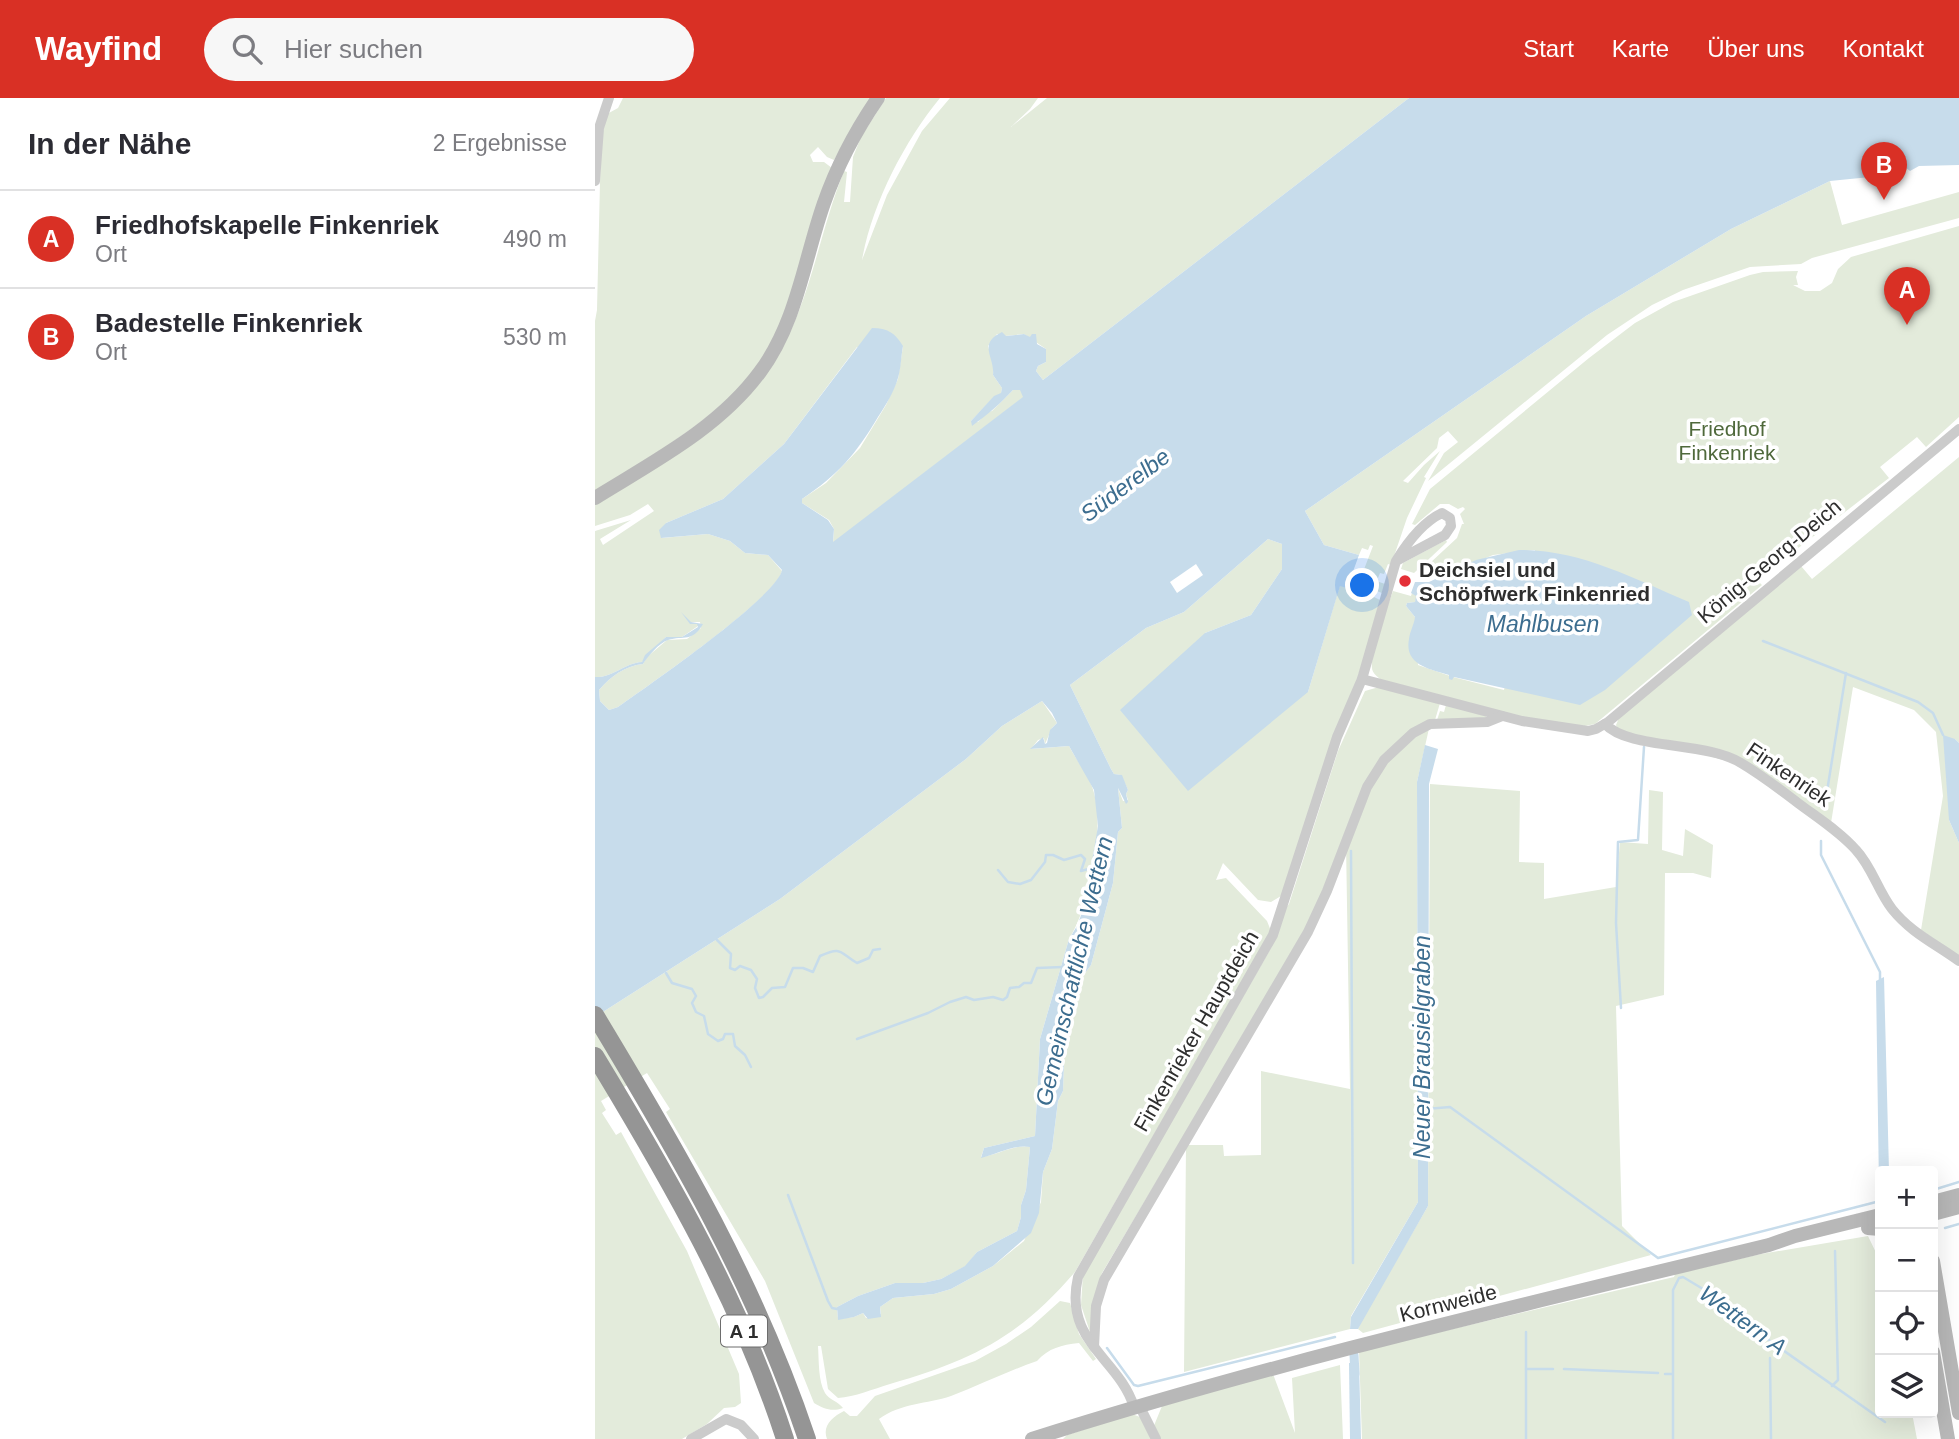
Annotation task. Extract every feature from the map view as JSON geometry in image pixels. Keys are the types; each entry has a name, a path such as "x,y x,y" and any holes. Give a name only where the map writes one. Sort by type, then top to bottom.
{"highway":[{"name":"A 1","path":"595,1015 695,1185 753,1298 779,1359 807,1439"},
{"name":"A 1","path":"595,1056 695,1226 759,1367 785,1439"}],"main road":[{"path":"595,498 705,428 737,399 761,372 779,341 795,303 824,202 834,177 857,131 878,98"},
{"path":"1938,1201 1959,1195"},
{"path":"1938,1212 1959,1206"},
{"name":"Kornweide","path":"1032,1439 1049,1436 1137,1406 1332,1353 1875,1216"},
{"name":"Kornweide","path":"1769,1245 1875,1227"},
{"path":"1938,1290 1959,1413"},
{"path":"1934,1355 1948,1439"}],"street":[{"path":"595,181 600,128 609,98"},
{"name":"König-Georg-Deich","path":"1605,724 1959,429"},
{"name":"Finkenrieker Hauptdeich","path":"1156,1439 1131,1396 1084,1332 1077,1310 1075,1291 1081,1269 1268,946 1337,737 1363,679 1396,561 1405,546 1429,521 1442,513 1450,518 1451,526 1445,535 1396,561"},
{"path":"1363,679 1502,716"},
{"path":"1094,1348 1096,1306 1104,1280 1308,932 1372,776 1404,740 1423,726 1444,721 1487,722 1502,716"},
{"name":"Finkenriek","path":"1502,716 1588,730 1605,724 1620,735 1718,753 1734,759 1848,841 1861,856 1888,902 1908,926 1959,961"},
{"path":"691,1439 726,1419 741,1425 754,1439"}],"green space":[{"path":"623,98 873,98 834,160 818,147 810,155 813,162 824,162 832,168 795,289 769,346 752,372 731,396 699,423 595,491 595,321 601,140 607,114 618,108"},
{"path":"886,98 940,98 914,134 891,174 873,217 862,260 887,195 922,131 950,98 1038,98 1011,127 1047,98 1409,98 1043,380 1036,371 1038,366 1046,362 1046,349 1024,334 997,334 988,346 994,367 993,375 1002,388 1001,394 991,400 971,421 978,422 1013,390 1021,390 1024,397 833,543 834,529 829,520 802,503 802,499 826,483 860,448 898,379 903,346 857,347 784,444 723,499 666,523 662,538 708,534 730,541 745,553 768,555 782,571 775,583 709,641 618,707 609,710 600,701 599,690 608,680 624,669 643,664 647,657 667,640 687,639 701,628 700,622 691,622 690,624 698,626 682,637 666,637 642,662 595,677 595,531 631,520 600,539 603,545 654,511 648,504 630,515 595,526 595,505 696,439 791,330 844,171 847,172 844,202 850,202 853,157 861,137"},
{"path":"1830,181 1842,225 1959,192 1959,218 1812,258 1801,264 1750,267 1683,290 1652,305 1607,335 1428,481 1444,453 1458,442 1448,431 1439,438 1437,448 1403,481 1408,483 1440,451 1424,477 1426,478 1407,518 1391,565 1388,564 1384,574 1380,573 1378,578 1363,572 1373,546 1370,545 1368,550 1362,548 1359,555 1324,545 1305,511 1586,316 1731,229"},
{"name":"Friedhof Finkenriek","path":"1959,226 1959,417 1926,447 1917,437 1880,467 1889,478 1757,580 1762,585 1595,724 1585,726 1530,719 1381,680 1374,673 1374,652 1393,591 1411,596 1412,593 1417,596 1415,602 1407,603 1406,606 1415,617 1418,665 1504,690 1535,550 1493,555 1435,579 1430,563 1457,538 1464,524 1460,514 1465,509 1440,504 1415,525 1412,524 1430,489 1589,358 1635,323 1673,302 1763,272 1798,271 1798,285 1793,285 1805,291 1820,291 1832,283 1838,269 1851,257"},
{"path":"1959,457 1959,743 1955,739 1949,820 1959,843 1959,956 1921,930 1943,796 1936,732 1914,710 1853,687 1831,823 1760,770 1632,735 1618,730 1616,725 1619,718 1801,566 1812,579"},
{"path":"1268,539 1282,544 1282,569 1251,615 1205,633 1308,692 1340,585 1357,591 1362,576 1385,584 1382,593 1374,590 1372,596 1380,600 1366,653 1281,896 1271,902 1258,900 1223,863 1216,880 1226,878 1267,921 1271,931 1075,1272 1034,1314 992,1344 945,1366 857,1394 838,1398 828,1389 821,1346 818,1346 823,1388 827,1395 843,1408 832,1410 821,1407 814,1403 765,1281 666,1112 670,1109 647,1073 601,1101 606,1110 602,1113 616,1135 621,1132 687,1251 739,1374 741,1403 735,1407 724,1408 707,1424 682,1439 595,1439 595,1017 780,899 966,759 1002,726 1042,701 1057,723 1045,744 1044,738 1038,740 1031,749 1069,746 1092,787 1098,827 1089,889 1069,939 1040,1039 1035,1136 984,1148 981,1157 1018,1147 1030,1147 1026,1190 1017,1231 977,1252 966,1266 941,1279 923,1283 895,1283 858,1296 837,1307 838,1319 863,1313 866,1318 881,1314 880,1307 893,1298 934,1294 951,1289 993,1266 1024,1241 1041,1202 1043,1172 1052,1149 1058,1101 1063,1091 1064,1064 1061,1052 1065,1024 1075,1011 1072,1001 1082,977 1091,965 1113,883 1118,832 1122,828 1118,788 1123,801 1128,800 1128,790 1121,775 1114,774 1111,769 1070,685 1146,628 1184,612"},
{"path":"1446,540 1447,542 1414,573 1401,569 1403,563"},
{"path":"1379,687 1440,703 1435,720 1387,752 1322,896 1292,954 1102,1273 1092,1305 1091,1335 1081,1305 1083,1274 1271,948 1284,910 1289,904 1338,751 1365,691"},
{"path":"1446,705 1486,716 1486,718 1437,720"},
{"path":"1430,724 1417,782 1418,1202 1351,1316 1350,1329 1184,1372 1186,1145 1223,1145 1224,1156 1261,1155 1261,1071 1350,1089 1346,843 1372,776"},
{"path":"1430,784 1520,791 1519,862 1544,863 1544,899 1616,887 1620,842 1648,844 1649,790 1663,792 1662,850 1683,856 1685,829 1713,845 1711,878 1693,873 1665,873 1664,995 1616,1006 1622,1226 1651,1255 1363,1333 1358,1329 1364,1316 1428,1206"},
{"path":"1868,1236 1875,1251 1875,1418 1913,1418 1917,1439 1362,1439 1359,1351 1761,1254"},
{"path":"1060,1301 1070,1303 1079,1334 1096,1359 1093,1361 1079,1343 1061,1346 1037,1361 951,1396 887,1414 879,1419 890,1439 827,1439 827,1426 840,1413 844,1411 850,1416 857,1416 875,1396 975,1361 1031,1327"},
{"path":"1340,1365 1343,1439 1159,1439 1153,1428 1162,1406 1273,1374 1295,1433 1292,1378"},
{"path":"1132,1414 1140,1417 1152,1439 1063,1439 1067,1435"}],"water":[{"path":"1409,98 1959,98 1959,165 1919,166 1910,171 1905,167 1870,177 1830,181 1731,229 1586,316 1305,511 1324,545 1359,555 1347,588 1340,586 1308,692 1188,791 1120,710 1205,633 1251,615 1282,569 1282,544 1268,539 1184,612 1146,628 1070,685 1111,769 1114,774 1122,775 1128,790 1128,802 1126,804 1118,788 1122,828 1118,832 1113,883 1091,965 1082,977 1072,1001 1075,1011 1065,1024 1063,1034 1068,1037 1067,1046 1061,1052 1064,1064 1063,1091 1058,1101 1052,1149 1043,1172 1039,1213 1031,1233 993,1266 951,1289 934,1294 893,1298 880,1307 881,1317 868,1319 863,1313 838,1320 837,1307 858,1296 895,1283 923,1283 941,1279 965,1266 977,1252 1017,1231 1026,1190 1030,1147 1012,1148 981,1158 984,1148 1035,1136 1040,1039 1069,939 1084,907 1098,826 1094,790 1069,746 1030,749 1043,737 1045,744 1047,743 1050,730 1057,723 1042,701 1002,726 966,759 780,899 595,1017 595,677 642,662 645,655 666,637 682,637 698,627 697,624 690,624 681,612 691,622 703,624 695,634 665,642 654,650 643,664 624,669 613,676 599,690 600,701 609,710 618,707 735,620 775,583 782,570 768,555 745,553 730,541 708,534 661,538 659,530 666,523 723,499 784,444 872,328 887,330 903,346 899,374 887,403 854,453 826,481 802,499 802,503 828,520 834,529 833,542 1023,397 1020,390 1013,390 972,426 971,421 994,396 1001,393 1002,388 993,375 989,351 990,341 995,337 1002,332 1006,336 1024,334 1030,337 1036,334 1037,344 1046,349 1046,362 1038,366 1036,371 1043,380"},
{"name":"Mahlbusen","path":"1519,550 1563,554 1606,567 1689,602 1692,615 1605,690 1580,705 1454,677 1452,680 1449,675 1427,668 1414,660 1409,648 1415,617 1406,606 1407,603 1415,602 1416,596 1411,593 1415,582 1429,582 1476,560"},
{"path":"1943,735 1959,743 1959,843 1949,820"},
{"path":"1425,745 1438,749 1429,784 1428,1206 1358,1329 1350,1329 1351,1317 1418,1202 1417,782"},
{"path":"1884,977 1889,1166 1879,1166 1876,981"},
{"path":"1349,1363 1359,1363 1361,1439 1350,1439"}],"pier":[{"path":"1196,564 1203,575 1177,593 1170,582"}],"waterway":[{"path":"1763,641 1918,702 1933,713 1943,735"},
{"path":"1825,804 1846,673"},
{"path":"1621,1008 1616,923 1618,842 1638,840 1644,747"},
{"path":"1821,841 1821,855 1880,972 1880,982"},
{"path":"1351,851 1353,1263"},
{"name":"Gemeinschaftliche Wettern","path":"998,870 1008,882 1020,884 1031,880 1045,862 1046,855 1064,860 1081,855 1085,859 1081,871 1092,868"},
{"path":"717,940 731,954 730,968 735,970 740,966 751,970 757,979 755,988 759,998 772,988 785,987 793,968 813,972 820,956 827,953 837,951 857,963 869,958 873,950 880,949"},
{"name":"Gemeinschaftliche Wettern","path":"857,1039 966,997 974,1000 993,997 1003,1000 1010,988 1031,983 1037,968 1063,967"},
{"path":"666,973 672,983 692,989 696,996 692,1003 696,1012 704,1016 708,1034 718,1041 723,1039 725,1034 733,1034 735,1046 745,1055 751,1067"},
{"path":"1426,1109 1450,1107 1658,1258 1875,1202"},
{"path":"1938,1188 1959,1182"},
{"path":"788,1195 828,1301 832,1308 837,1309"},
{"path":"1945,1228 1959,1224"},
{"path":"1832,1386 1838,1380 1835,1251"},
{"name":"Wettern A","path":"1673,1439 1673,1290 1679,1278 1683,1277 1718,1298 1770,1341 1885,1422"},
{"path":"1526,1332 1526,1439"},
{"path":"1107,1348 1134,1385 1138,1386 1335,1337"},
{"name":"Neuer Brausielgraben","path":"1354,1355 1355,1374"},
{"path":"1770,1358 1771,1439"},
{"path":"1526,1369 1553,1369"},
{"path":"1564,1369 1658,1373"},
{"name":"Wettern A","path":"1665,1374 1672,1374"}],"place":[{"name":"Badestelle Finkenriek","path":"1884,200"},
{"name":"Friedhofskapelle Finkenriek","path":"1907,325"},
{"name":"Deichsiel und Schöpfwerk Finkenried","path":"1405,581"}],"water label":[{"name":"Süderelbe","path":"1125,485"}]}
